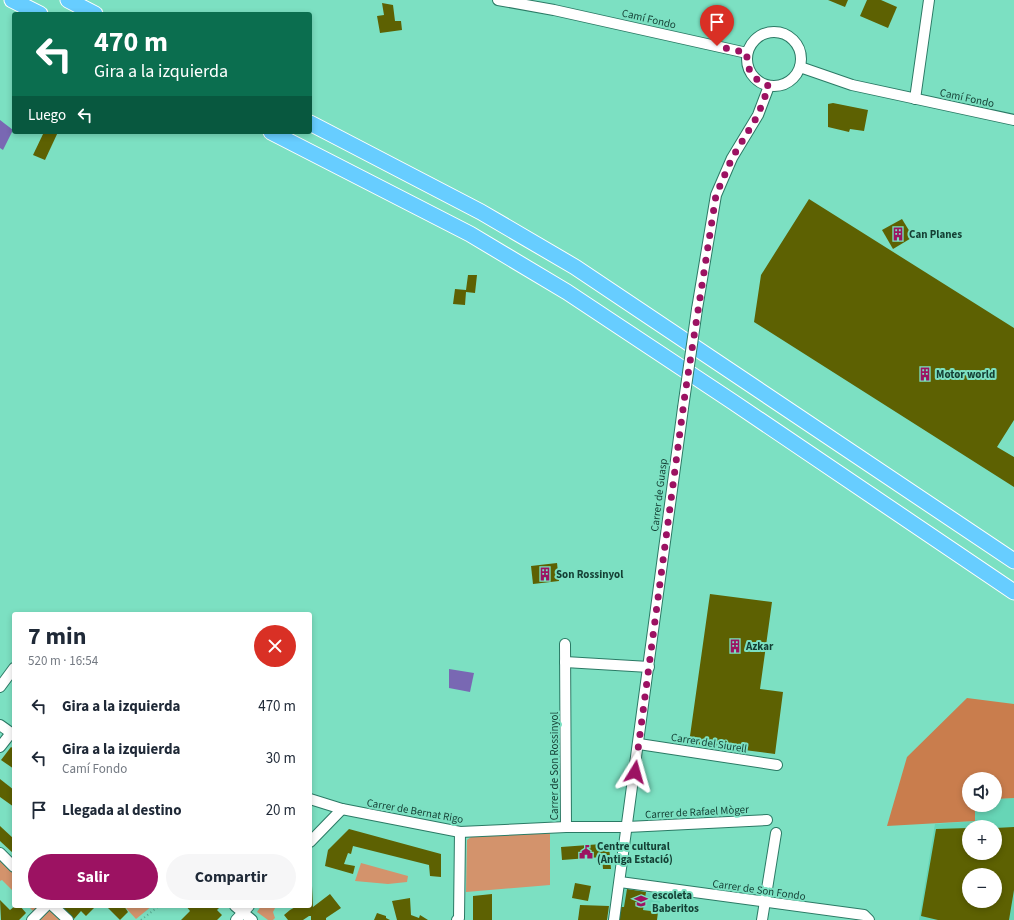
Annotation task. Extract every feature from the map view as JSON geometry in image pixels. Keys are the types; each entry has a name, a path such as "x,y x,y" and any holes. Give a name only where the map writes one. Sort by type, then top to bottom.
{"highway":[{"path":"12,0 36,12"},
{"path":"68,0 91,12"},
{"path":"312,124 481,212 575,267 1014,561"},
{"path":"275,134 470,234 561,289 733,402 1014,592"}],"street":[{"name":"Camí Fondo","path":"498,0 554,10 747,53"},
{"path":"915,99 929,0"},
{"path":"773,31 785,33 797,44 802,59 800,67 791,80 784,84 769,86 753,77 746,62 747,53 750,45 761,34 773,31"},
{"name":"Camí Fondo","path":"800,67 852,85 1014,120"},
{"name":"Carrer de Guasp","path":"614,920 639,744 683,408 697,309 716,195 732,158 758,115 769,86"},
{"name":"Carrer de Son Rossinyol","path":"565,644 566,828 627,827"},
{"path":"565,662 649,667"},
{"path":"1,681 12,670"},
{"path":"0,725 12,733"},
{"path":"0,747 12,735"},
{"name":"Carrer del Siurell","path":"639,744 777,765"},
{"name":"Carrer de Bernat Rigo","path":"312,799 342,809 460,832 566,828"},
{"path":"312,840 342,809"},
{"name":"Carrer de Rafael Mòger","path":"627,827 767,820"},
{"path":"457,920 459,918 460,832"},
{"path":"762,920 776,834"},
{"path":"0,853 12,865"},
{"name":"Carrer de Son Fondo","path":"620,882 764,903 864,915 869,920"},
{"path":"32,920 44,908"},
{"path":"55,908 68,920"},
{"path":"240,911 252,920"}],"path":[{"path":"141,920 156,908"}],"shaded area":[{"path":"0,120 12,129 12,132 3,150 0,148"},
{"path":"449,669 474,673 470,692 449,688"},
{"path":"967,698 1014,704 1014,798 1002,799 1002,772 962,772 962,812 975,812 975,820 887,826 907,757"},
{"path":"1014,798 1014,920 919,920 935,824 962,822 962,860 1002,860 1002,820 975,820 975,812 1002,812 1002,799"},
{"path":"550,833 550,885 466,892 467,840 471,837"},
{"path":"0,856 12,868 12,890 2,880 0,881"},
{"path":"361,863 408,876 407,882 388,884 355,881"},
{"name":"escoleta Baberitos","path":"624,889 661,895 658,912 621,907"},
{"path":"30,908 53,908 65,920 35,920 34,912"},
{"path":"126,908 150,908 136,919"},
{"path":"260,908 275,908 273,912 275,918 273,920 268,920 257,912"}],"building":[{"path":"828,0 848,0 845,7"},
{"path":"867,0 881,0 897,7 888,28 860,16"},
{"path":"382,3 393,5 395,21 401,21 402,30 380,33 377,16 384,15"},
{"path":"833,103 868,110 864,131 850,129 849,132 828,127 828,104"},
{"path":"43,134 57,134 45,160 33,155"},
{"name":"Motor world","path":"809,199 1014,328 1014,420 997,447 1014,457 1014,487 754,322 761,275"},
{"name":"Can Planes","path":"902,219 913,237 893,249 882,230"},
{"path":"468,275 477,275 475,293 466,292 465,305 453,304 455,289 466,290"},
{"name":"Son Rossinyol","path":"557,563 559,581 533,584 531,566"},
{"name":"Azkar","path":"710,594 772,602 760,689 783,692 775,754 689,743"},
{"path":"11,747 12,748 12,768 1,760"},
{"path":"0,779 12,788 12,806 0,797"},
{"path":"0,826 12,837 12,852 0,841"},
{"path":"1014,827 1014,890 1009,920 938,920 921,916 936,829 962,828 962,860 1002,860 1002,828"},
{"path":"349,829 441,854 441,877 430,876 429,865 353,846 351,854 348,853 344,864 355,866 353,874 325,866 328,850"},
{"name":"Centre cultural (Antiga Estació)","path":"602,844 602,847 609,846 611,869 603,869 602,857 562,860 561,847"},
{"path":"575,883 591,886 588,901 572,898"},
{"path":"312,886 313,907 330,894 341,908 326,918 326,920 311,920 311,916 309,916 303,920 288,920 284,915 294,908 312,908"},
{"path":"627,889 646,892 643,910 658,912 657,920 619,920 621,907 624,907"},
{"path":"492,894 492,920 473,920 473,896"},
{"path":"410,898 411,915 419,918 420,915 428,920 397,920 392,901"},
{"path":"0,900 10,910 12,908 22,908 26,913 19,920 1,920"},
{"path":"580,905 609,906 607,920 578,920"},
{"path":"63,908 94,908 86,916 81,911 74,919"},
{"path":"108,908 125,908 128,912 120,920"},
{"path":"188,908 219,908 217,910 222,915 217,920 181,920 190,911"},
{"path":"377,913 386,916 386,918 390,920 374,920"}],"place":[{"name":"Can Planes","path":"898,234"},
{"name":"Motor world","path":"925,374"},
{"name":"Son Rossinyol","path":"545,574"},
{"name":"Azkar","path":"735,646"},
{"name":"Centre cultural (Antiga Estació)","path":"586,852"},
{"name":"escoleta Baberitos","path":"641,901"}],"route":[{"path":"635,772 685,394 697,309 716,195 732,158 758,115 769,86 760,83 753,77 746,62 747,53 717,46"}]}
